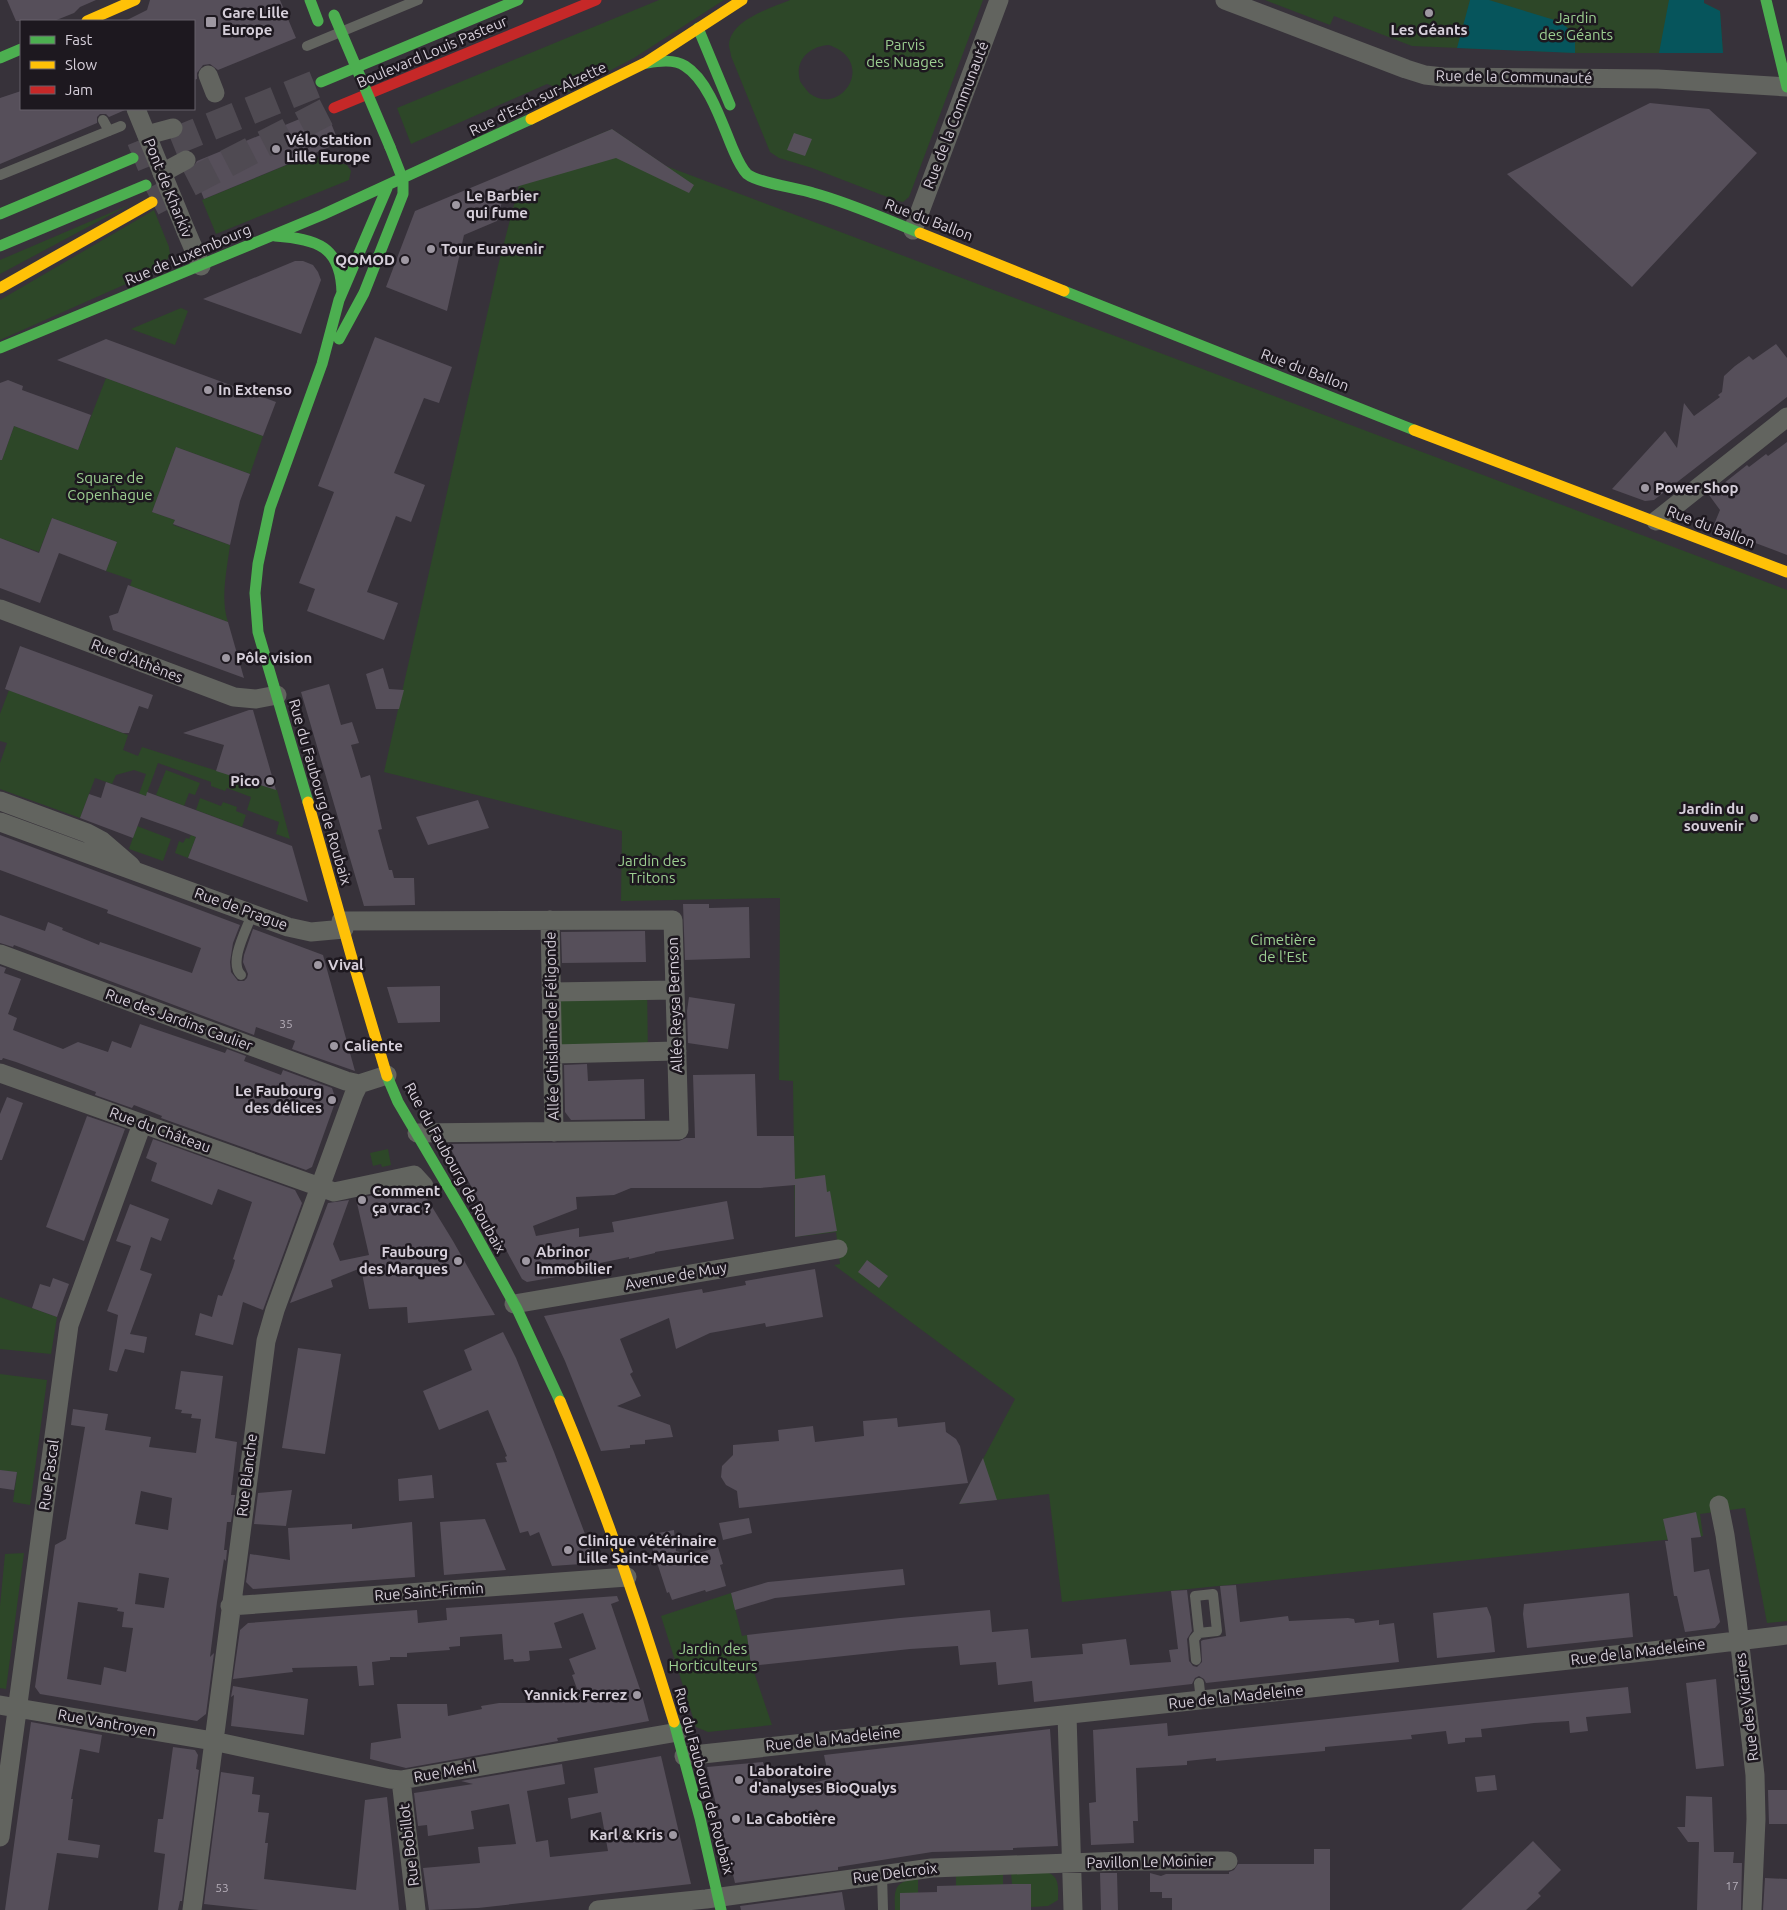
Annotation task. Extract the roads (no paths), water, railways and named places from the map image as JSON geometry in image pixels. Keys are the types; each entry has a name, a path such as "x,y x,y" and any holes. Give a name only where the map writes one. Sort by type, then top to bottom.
{"main road":[{"path":"96,19 135,0"},
{"path":"310,0 329,48"},
{"path":"392,52 490,0"},
{"name":"Boulevard Louis Pasteur","path":"320,82 518,0"},
{"name":"Boulevard Louis Pasteur","path":"334,108 596,0"},
{"path":"734,114 698,28 718,13 742,0"},
{"path":"1766,0 1787,87"},
{"path":"332,9 403,180"},
{"name":"Rue d'Esch-sur-Alzette","path":"385,183 403,180 647,63 698,28"},
{"path":"0,58 20,49"},
{"name":"Rue du Ballon","path":"647,63 674,62 684,65 692,71 709,98 739,163 748,175 814,193"},
{"path":"337,65 355,109"},
{"path":"0,214 133,158"},
{"name":"Rue du Ballon","path":"768,170 814,193 913,230 1583,495 1787,572"},
{"name":"Rue du Faubourg de Roubaix","path":"321,370 364,293 404,194 403,180"},
{"name":"Rue du Faubourg de Roubaix","path":"385,183 342,292 321,370 275,490 263,531 255,594 261,650 291,740 342,925 387,1075 398,1102 514,1304 565,1411 627,1577 678,1732 720,1904"},
{"name":"Rue de Luxembourg","path":"0,348 273,236 385,183"},
{"path":"0,246 146,186"},
{"path":"0,288 152,202"},
{"path":"273,236 306,239 325,248 333,256 340,270 342,292"}],"street":[{"name":"Rue de la Communauté","path":"913,230 999,0"},
{"name":"Rue de la Communauté","path":"1225,0 1406,69 1443,78 1658,79 1787,87"},
{"path":"208,74 215,93"},
{"name":"Pont de Kharkiv","path":"136,110 201,266"},
{"path":"147,135 173,128"},
{"path":"162,173 186,160"},
{"path":"1656,521 1787,417"},
{"name":"Rue d'Athènes","path":"0,608 234,697 256,699 277,695"},
{"name":"Rue de Prague","path":"0,801 102,841 140,873"},
{"name":"Rue de Prague","path":"0,822 252,914 306,931 321,932 342,925"},
{"name":"Allée Reysa Bernson","path":"342,925 550,920 672,920 679,1130 417,1133"},
{"name":"Allée Ghislaine de Féligonde","path":"550,920 554,1132"},
{"name":"Rue des Jardins Caulier","path":"0,954 337,1078 359,1084"},
{"path":"550,992 675,990"},
{"path":"553,1054 677,1051"},
{"name":"Rue du Château","path":"0,1073 334,1192 414,1175 424,1186"},
{"path":"359,1084 387,1075"},
{"name":"Rue Blanche","path":"192,1910 230,1606 266,1341 275,1310 359,1084"},
{"name":"Rue Pascal","path":"0,1837 9,1707 69,1325 142,1124"},
{"name":"Avenue de Muy","path":"514,1304 838,1249"},
{"name":"Rue des Vicaires","path":"1718,1505 1725,1535 1755,1775 1756,1819 1752,1910"},
{"name":"Rue Saint-Firmin","path":"230,1606 627,1577"},
{"name":"Rue de la Madeleine","path":"684,1756 1067,1715 1200,1692 1652,1651 1787,1634"},
{"name":"Rue Vantroyen","path":"9,1707 213,1741"},
{"path":"1067,1715 1073,1910"},
{"name":"Rue Mehl","path":"213,1741 401,1780 678,1732"},
{"name":"Rue Bobillot","path":"401,1780 416,1910"},
{"name":"Pavillon Le Moinier","path":"1072,1863 1228,1861"},
{"name":"Rue Delcroix","path":"598,1910 720,1904 882,1874 932,1868 1072,1863"}],"lane":[{"path":"307,46 418,0"},
{"path":"103,120 109,130"},
{"path":"0,175 120,126"},
{"path":"241,975 235,967 236,958 252,914"},
{"path":"1196,1660 1194,1639 1198,1633"},
{"path":"882,1874 883,1910"}],"water":[{"path":"1470,0 1489,0 1561,22 1575,35 1575,53 1457,48"},
{"path":"1669,0 1704,0 1704,3 1720,11 1723,53 1659,53"}],"tunnel":[{"path":"133,158 321,82"},
{"path":"152,202 334,108"}],"place":[{"name":"Les Géants","path":"1429,13"},
{"name":"Gare Lille Europe","path":"211,22"},
{"name":"Vélo station Lille Europe","path":"276,149"},
{"name":"Le Barbier qui fume","path":"456,205"},
{"name":"Tour Euravenir","path":"431,249"},
{"name":"QOMOD","path":"405,260"},
{"name":"In Extenso","path":"208,390"},
{"name":"Power Shop","path":"1645,488"},
{"name":"Pôle vision","path":"226,658"},
{"name":"Pico","path":"270,781"},
{"name":"Jardin du souvenir","path":"1754,818"},
{"name":"Vival","path":"318,965"},
{"name":"Caliente","path":"334,1046"},
{"name":"Le Faubourg des délices","path":"332,1100"},
{"name":"Comment ça vrac ?","path":"362,1200"},
{"name":"Faubourg des Marques","path":"458,1261"},
{"name":"Abrinor Immobilier","path":"526,1261"},
{"name":"Clinique vétérinaire Lille Saint-Maurice","path":"568,1550"},
{"name":"Yannick Ferrez","path":"637,1695"},
{"name":"Laboratoire d'analyses BioQualys","path":"739,1780"},
{"name":"La Cabotière","path":"736,1819"},
{"name":"Karl & Kris","path":"673,1835"}],"park label":[{"name":"Jardin des Géants","path":"1576,26"},
{"name":"Parvis des Nuages","path":"905,54"},
{"name":"Square de Copenhague","path":"110,486"},
{"name":"Jardin des Tritons","path":"652,870"},
{"name":"Cimetière de l'Est","path":"1283,948"},
{"name":"Jardin des Horticulteurs","path":"713,1658"}]}
